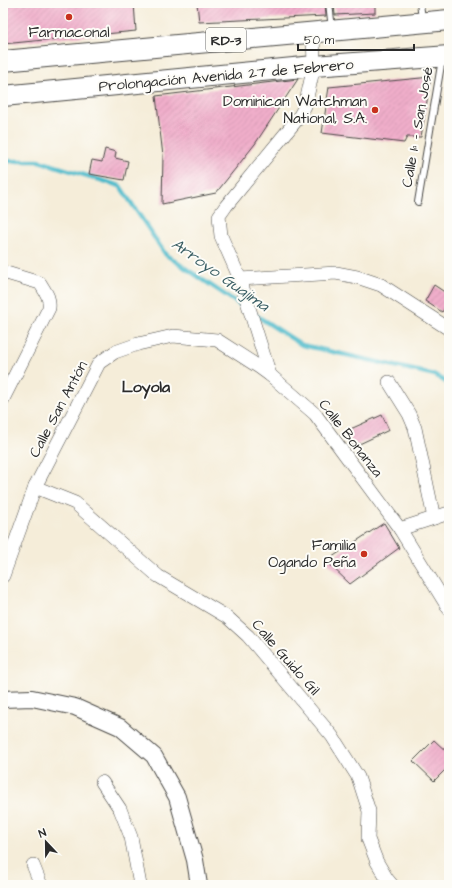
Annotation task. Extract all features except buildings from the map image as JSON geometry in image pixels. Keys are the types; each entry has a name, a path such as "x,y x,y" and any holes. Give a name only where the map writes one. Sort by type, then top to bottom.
{"main road":[{"name":"RD-3","path":"3,62 449,20"},
{"name":"Prolongación Avenida 27 de Febrero","path":"3,96 314,66 446,56"}],"street":[{"path":"270,375 240,279 221,236 219,216 299,117 305,106 322,31"},
{"path":"3,272 40,283 48,295 49,301 48,308 3,399"},
{"path":"240,279 336,273 357,276 381,285 448,325"},
{"name":"Calle San Antón","path":"3,576 36,487 99,363 115,352 138,344 174,336 218,340 270,375"},
{"name":"Calle Bonanza","path":"270,375 315,414 400,529 449,609"},
{"path":"389,382 409,414 414,428 434,518"},
{"name":"Calle Guido Gil","path":"36,487 75,503 158,576 227,618 248,636 332,736 358,776 369,811 368,839 377,862 386,879 392,885"},
{"path":"400,529 449,513"},
{"path":"3,699 32,698 75,707 120,727 154,756 177,797 195,860 199,885"},
{"path":"102,782 120,809 130,837 140,885"},
{"path":"33,865 41,885"}],"lane":[{"path":"322,31 328,3"},
{"path":"420,3 422,23"},
{"name":"Calle 1ª - San José","path":"418,202 446,56"}],"waterway":[{"name":"Arroyo Guajima","path":"3,161 39,161 120,186 166,255 246,309"},
{"name":"Arroyo Guajima","path":"254,314 302,345 435,375 449,384"}],"place":[{"name":"Farmaconal","path":"69,17"},
{"name":"Dominican Watchman National, S.A.","path":"375,110"},
{"name":"Familia Ogando Peña","path":"364,554"}],"district":[{"name":"Loyola","path":"146,386"}]}
